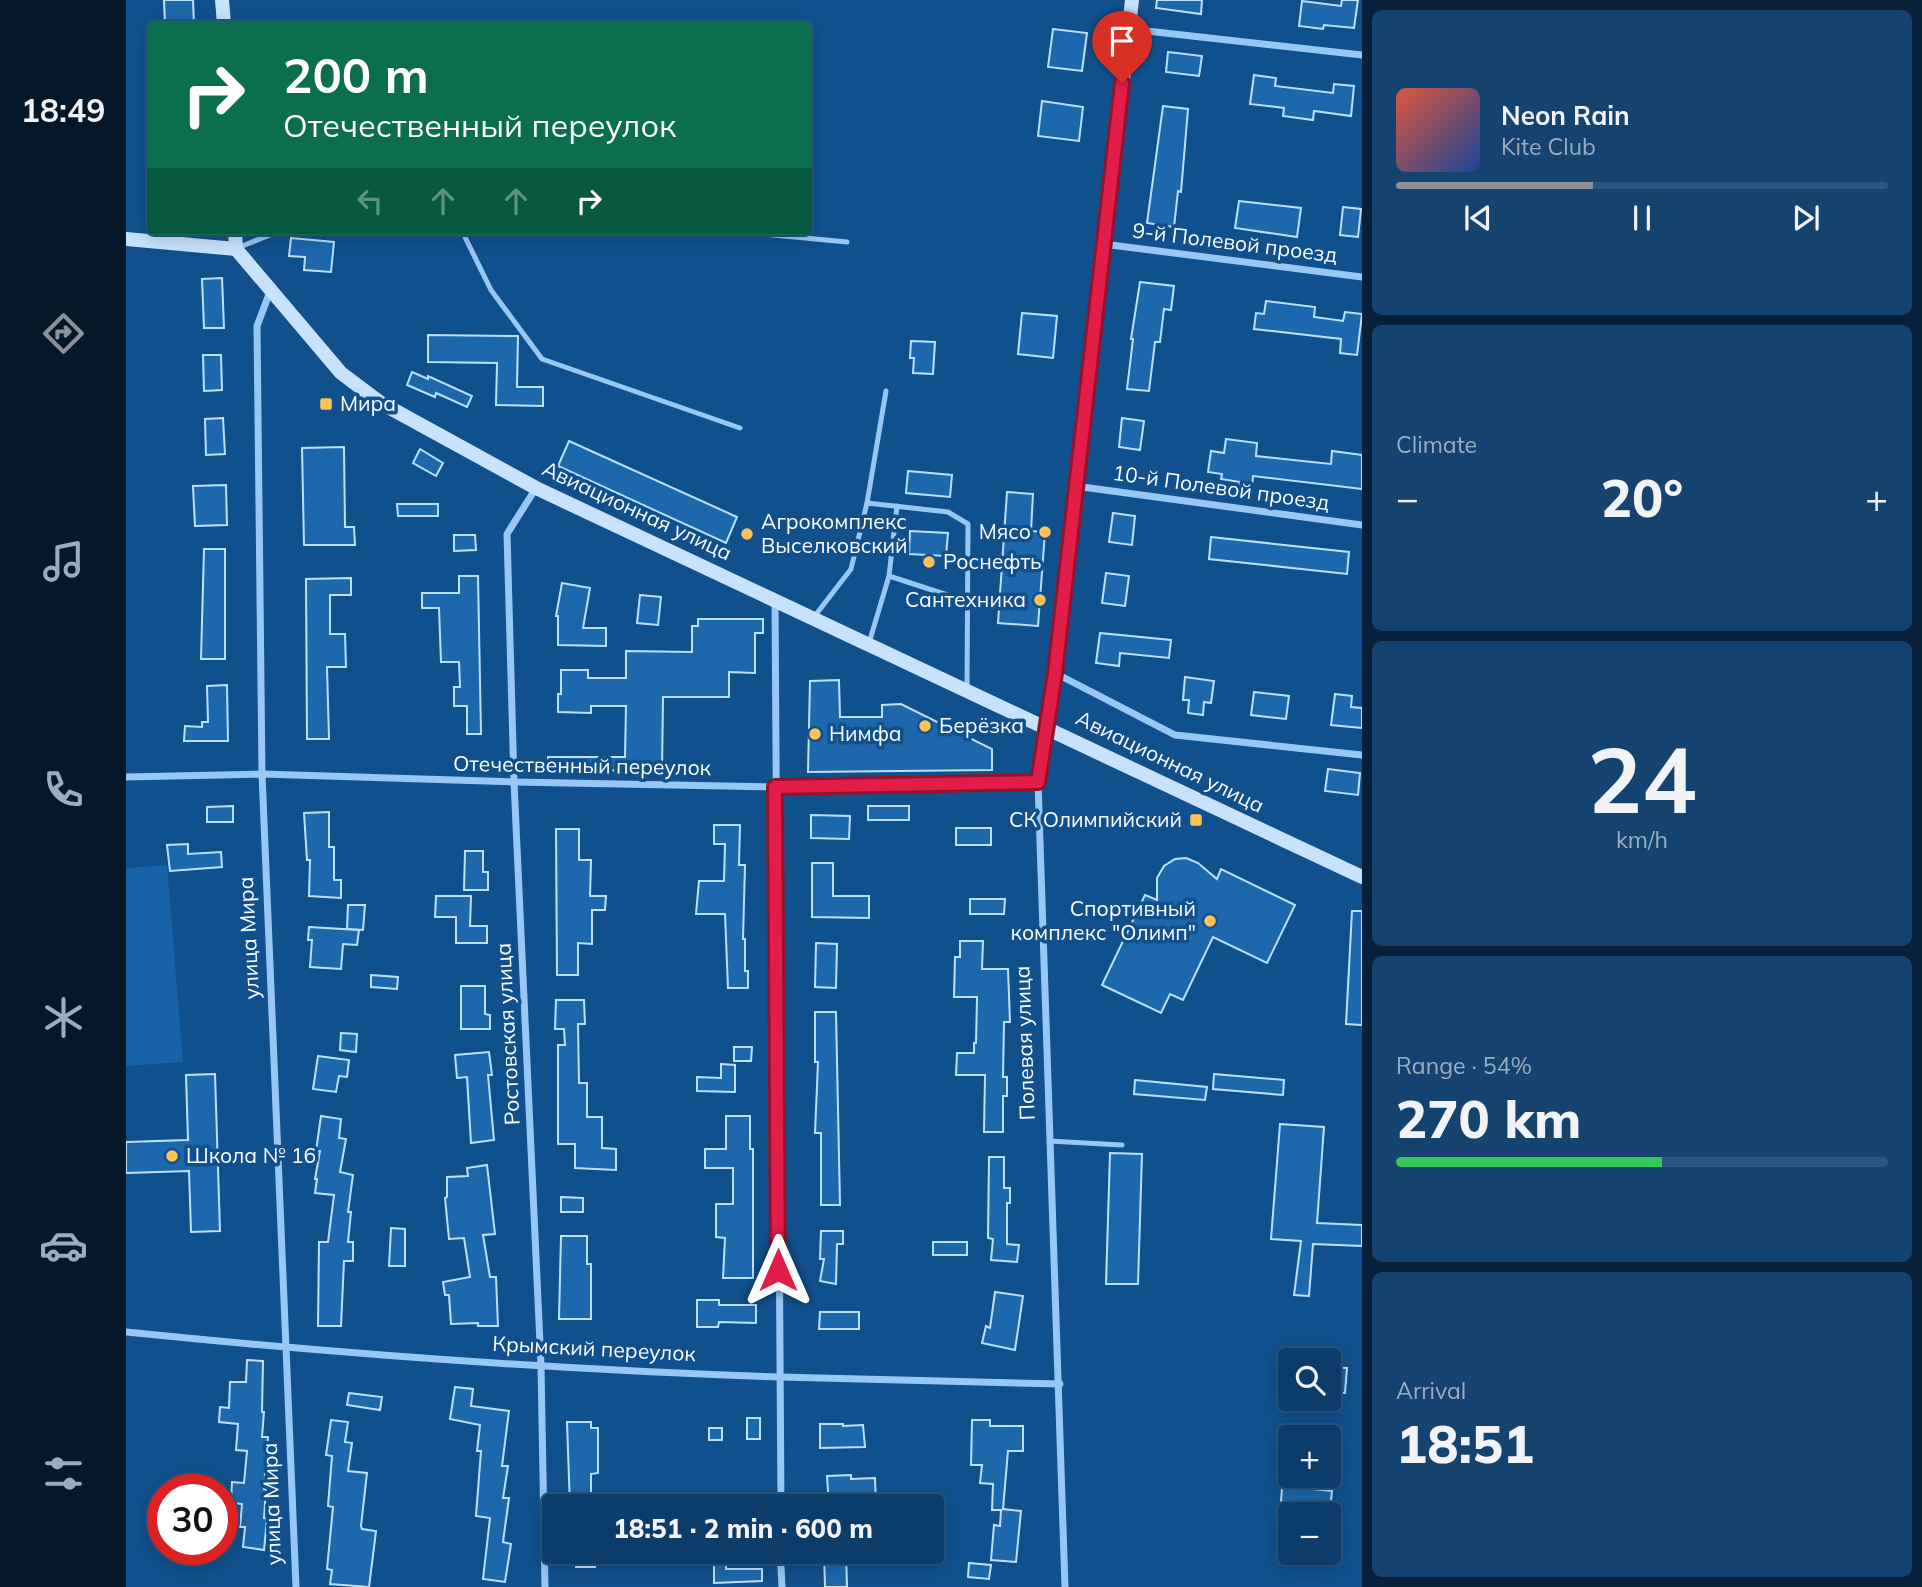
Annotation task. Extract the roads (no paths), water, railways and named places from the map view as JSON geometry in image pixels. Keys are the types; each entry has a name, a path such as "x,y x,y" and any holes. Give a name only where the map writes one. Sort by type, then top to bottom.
{"main road":[{"path":"222,0 223,21"},
{"name":"Полевая улица","path":"1046,726 1055,673 1132,0"},
{"path":"126,239 236,249 235,235"},
{"name":"Авиационная улица","path":"236,249 341,373 381,403 536,488 1362,877"}],"street":[{"path":"1129,29 1362,55"},
{"name":"9-й Полевой проезд","path":"1103,244 1362,277"},
{"name":"улица Мира","path":"271,289 257,326 262,774 296,1587"},
{"name":"10-й Полевой проезд","path":"1076,486 1362,525"},
{"name":"Ростовская улица","path":"536,488 507,534 514,782 541,1364 545,1587"},
{"path":"775,599 781,1494"},
{"path":"1055,673 1175,735 1362,755"},
{"name":"Полевая улица","path":"1046,726 1038,782 1065,1587"},
{"name":"Отечественный переулок","path":"126,777 262,774 775,787 1038,782"},
{"name":"Крымский переулок","path":"126,1332 288,1348 541,1364 778,1377 1060,1384"},
{"path":"781,1567 782,1587"}],"lane":[{"path":"236,249 270,235"},
{"path":"464,235 491,290 542,359 740,428"},
{"path":"773,235 847,242"},
{"path":"814,617 851,569 867,503 886,391"},
{"path":"867,503 948,512 968,524 967,689"},
{"path":"869,643 889,576 897,506"},
{"path":"889,576 969,602"},
{"path":"1049,1141 1122,1145"}],"place":[{"name":"Мира","path":"326,404"},
{"name":"Мясо","path":"1045,532"},
{"name":"Агрокомплекс Выселковский","path":"747,534"},
{"name":"Роснефть","path":"929,562"},
{"name":"Сантехника","path":"1040,600"},
{"name":"Берёзка","path":"925,726"},
{"name":"Нимфа","path":"815,734"},
{"name":"СК Олимпийский","path":"1196,820"},
{"name":"Спортивный комплекс \"Олимп\"","path":"1210,921"},
{"name":"Школа № 16","path":"172,1156"}]}
